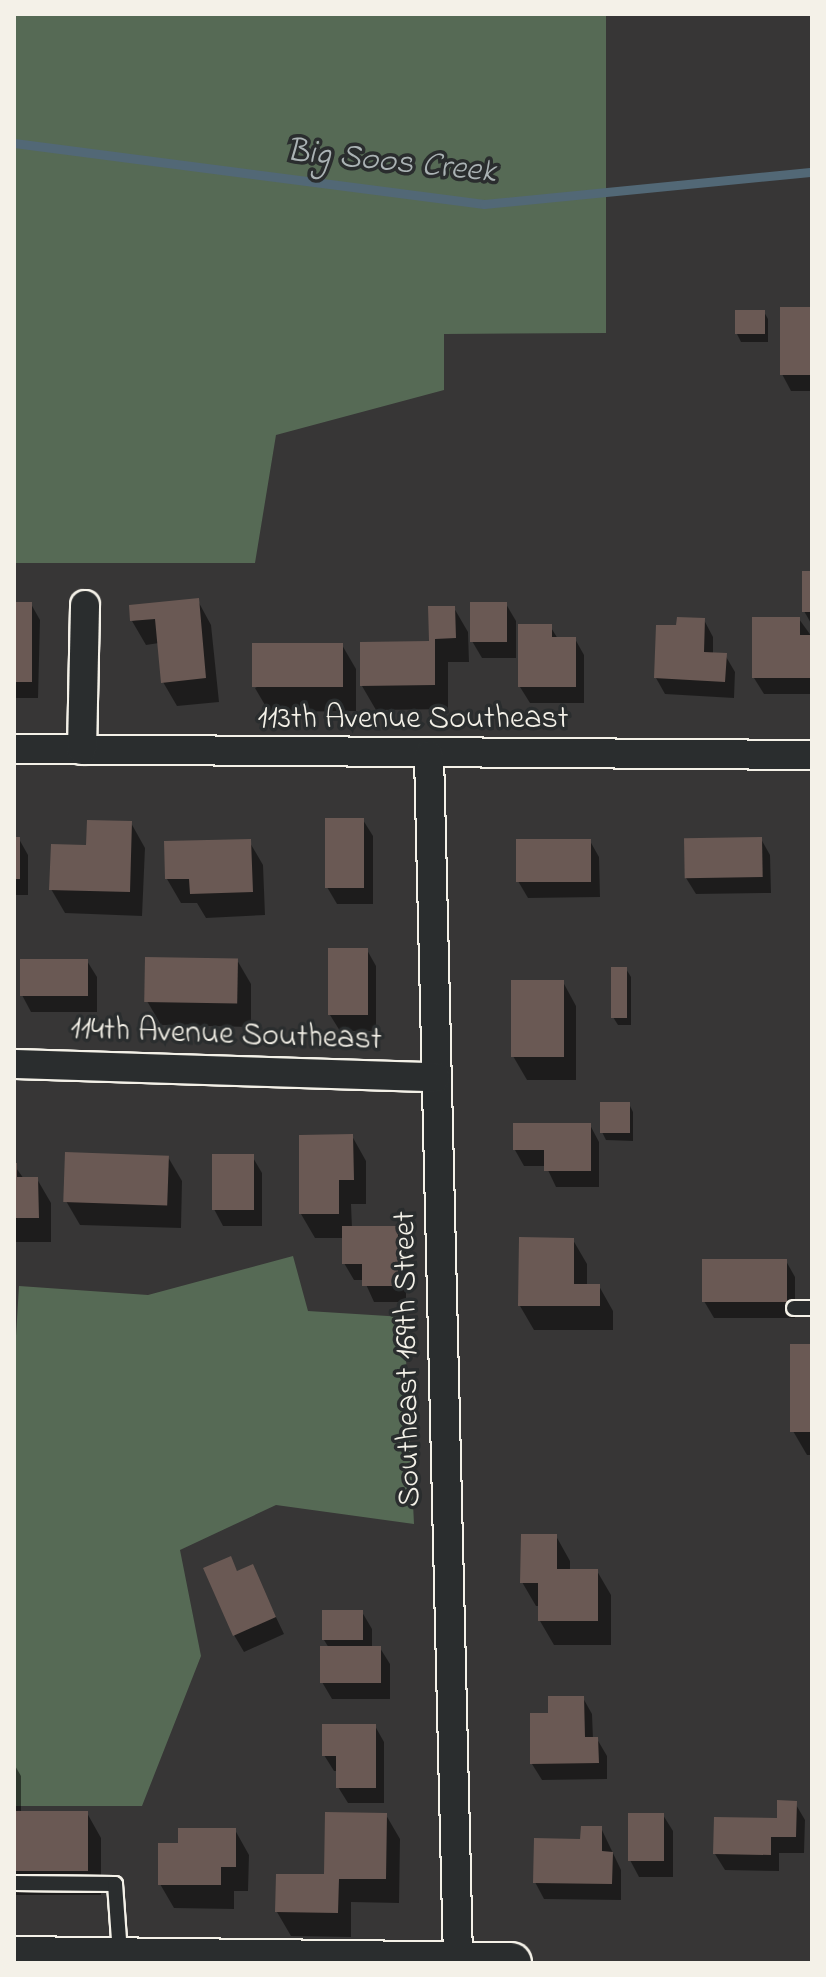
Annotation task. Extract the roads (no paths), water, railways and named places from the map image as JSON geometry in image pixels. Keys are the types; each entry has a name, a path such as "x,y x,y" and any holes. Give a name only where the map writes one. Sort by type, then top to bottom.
{"street":[{"path":"82,750 85,605"},
{"name":"113th Avenue Southeast","path":"14,749 429,755 812,755"},
{"name":"Southeast 169th Street","path":"429,755 458,1962"},
{"name":"114th Avenue Southeast","path":"14,1064 436,1077"},
{"path":"14,1957 511,1963"}],"lane":[{"path":"794,1308 812,1308"},
{"path":"14,1883 115,1884 120,1958"}],"waterway":[{"name":"Big Soos Creek","path":"14,143 484,204 812,172"}]}
